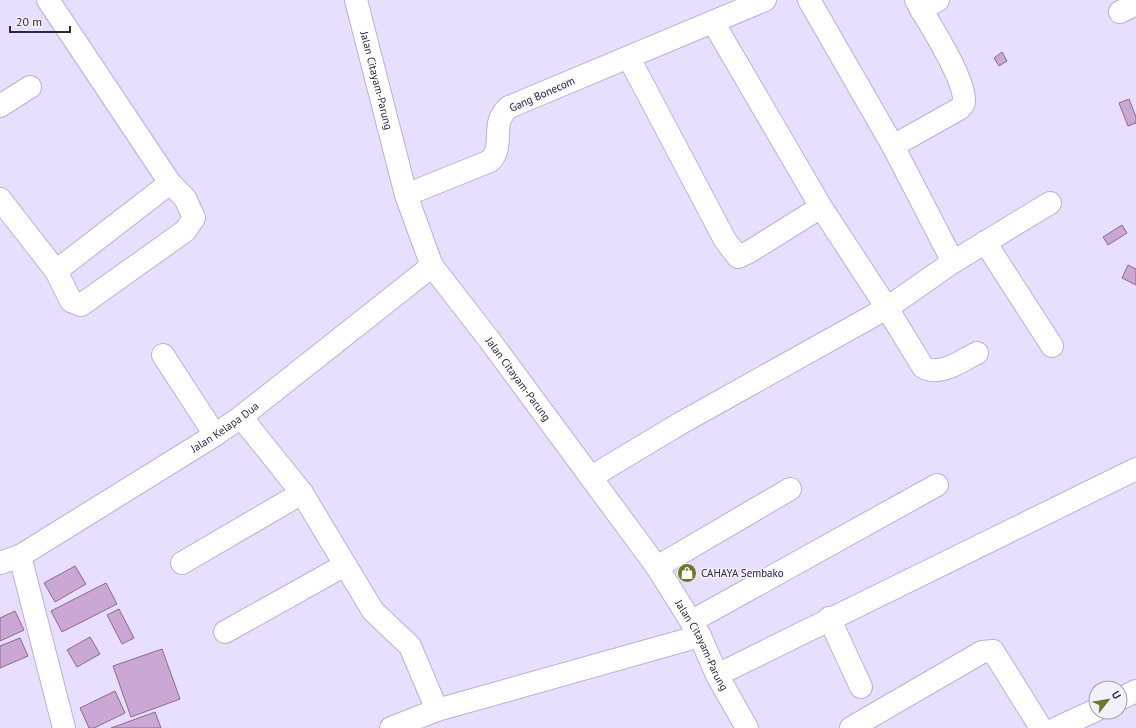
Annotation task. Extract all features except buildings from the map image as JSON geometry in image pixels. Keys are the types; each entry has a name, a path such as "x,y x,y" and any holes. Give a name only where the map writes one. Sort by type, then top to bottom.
{"street":[{"path":"0,199 56,271 71,301 81,305 185,231 194,218 184,198 170,183 48,0"},
{"name":"Jalan Citayam-Parung","path":"356,0 406,195 432,266 657,567 696,628 717,675 747,728"},
{"name":"Gang Bonecom","path":"406,195 490,161 497,150 498,122 500,116 509,107 765,0"},
{"path":"810,0 893,146 953,262"},
{"path":"893,146 959,109 963,105 962,88 925,3"},
{"path":"713,22 821,207 887,308 923,367 930,371 938,372 977,353"},
{"path":"629,58 725,240 738,257 749,252 821,207"},
{"path":"0,106 30,86"},
{"path":"56,271 170,183"},
{"path":"591,477 681,424 887,308 953,262 1050,203"},
{"path":"985,242 1052,346"},
{"name":"Jalan Kelapa Dua","path":"10,559 215,435 241,417 432,266"},
{"path":"163,355 215,435"},
{"path":"241,417 302,493 376,616 410,646 437,710"},
{"path":"717,675 829,618 1136,469"},
{"path":"391,728 437,710 696,628 937,484"},
{"path":"657,567 790,490"},
{"path":"182,563 302,493"},
{"path":"10,559 64,728"},
{"path":"225,632 345,565"},
{"path":"829,618 861,686"},
{"path":"851,728 982,652 993,651 1040,728"},
{"path":"1057,728 1088,714"}],"place":[{"name":"CAHAYA Sembako","path":"687,573"}]}
